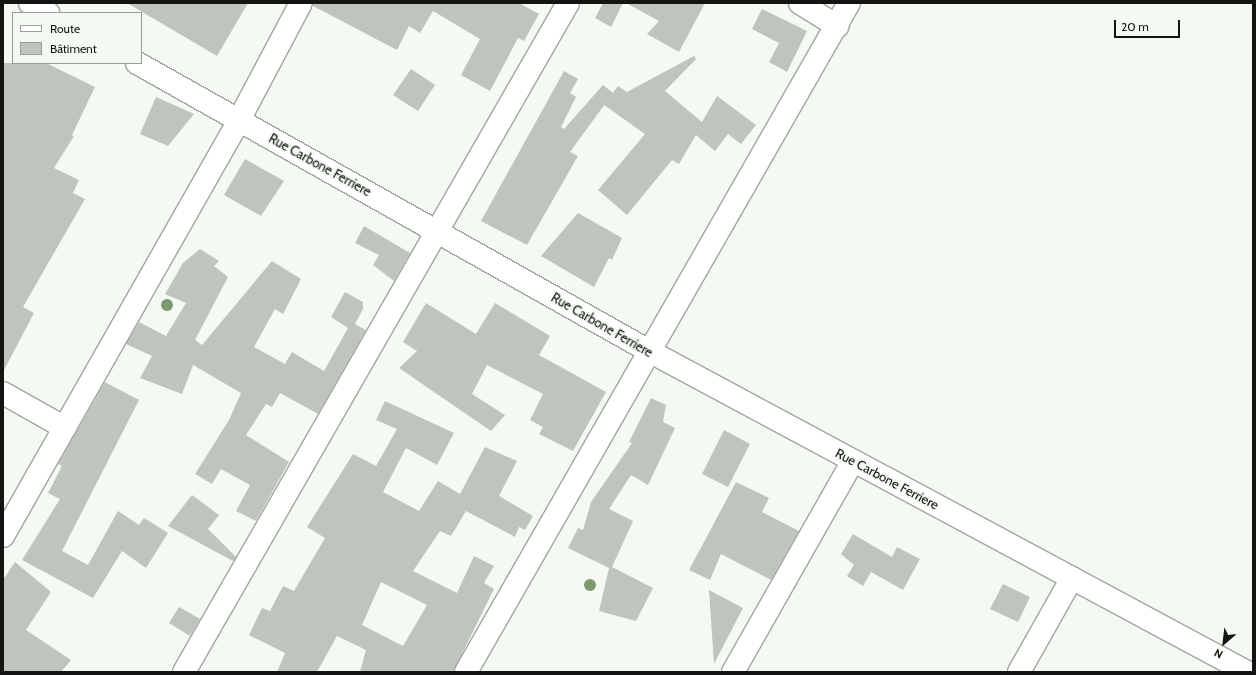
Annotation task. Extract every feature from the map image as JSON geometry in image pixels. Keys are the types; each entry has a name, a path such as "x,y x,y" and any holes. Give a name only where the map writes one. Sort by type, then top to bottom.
{"street":[{"path":"30,3 46,12"},
{"path":"3,536 239,120 301,3"},
{"path":"184,672 436,229 568,3"},
{"path":"800,3 837,26"},
{"path":"466,672 849,3"},
{"name":"Rue Carbone Ferriere","path":"139,64 436,229 649,351 1247,672"},
{"path":"3,393 65,428"},
{"path":"733,672 853,461"},
{"path":"1019,672 1072,578"}],"building":[{"path":"127,3 248,3 217,56"},
{"path":"313,3 519,3 539,14 524,41 518,38 490,91 461,75 480,39 433,11 420,33 409,26 397,50 313,6"},
{"path":"603,3 623,3 611,27 595,18"},
{"path":"626,3 705,3 679,52 647,34 659,21"},
{"path":"762,9 807,31 787,72 769,62 779,43 752,29"},
{"path":"694,56 696,59 665,91 702,122 717,96 756,125 741,144 728,134 715,151 696,135 679,164 672,160 627,215 598,190 645,134 604,105 618,86 627,92"},
{"path":"3,63 48,64 95,87 72,135 74,136 54,168 79,180 73,193 85,199 23,307 34,313 3,372"},
{"path":"411,69 435,85 418,111 393,95"},
{"path":"564,71 578,79 570,93 576,97 561,127 564,129 603,85 613,93 570,152 578,156 527,245 481,221"},
{"path":"156,97 194,114 168,146 140,134"},
{"path":"245,159 284,181 261,216 224,195"},
{"path":"578,213 622,238 612,260 609,258 594,287 541,256"},
{"path":"364,226 410,253 394,281 373,265 379,255 355,243"},
{"path":"200,249 219,261 214,266 228,277 195,340 202,345 272,261 301,279 283,314 275,309 254,347 285,364 292,352 324,371 348,328 331,317 345,292 363,302 363,309 355,324 366,330 318,414 280,393 272,407 266,404 246,435 289,462 256,521 236,511 250,485 221,469 212,484 195,474 229,420 241,393 193,365 182,394 140,378 152,356 126,344 139,322 166,336 186,303 165,294 183,263"},
{"path":"426,303 476,334 495,303 550,336 539,355 606,392 573,451 539,434 543,427 530,420 543,394 487,365 472,394 505,415 491,431 399,368 417,351 403,342"},
{"path":"105,382 139,400 62,551 88,565 118,511 139,525 144,518 168,533 146,568 122,551 93,598 22,560 60,499 48,493 62,466 58,464"},
{"path":"651,398 666,405 663,422 675,428 648,485 631,475 609,509 633,521 612,567 653,588 636,621 599,611 609,568 568,548 578,528 583,530 591,502 632,443 629,442"},
{"path":"385,401 454,433 437,465 406,448 383,492 419,511 438,481 460,494 485,447 517,461 499,496 533,516 525,530 519,527 515,537 466,511 451,536 440,531 413,571 457,593 474,556 494,566 484,583 494,589 453,672 360,672 366,650 337,636 317,672 277,672 285,653 249,635 262,608 270,611 283,586 294,591 325,538 307,527 353,454 376,466 397,429 376,420","holes":["381,582 427,605 403,646 362,625"]},
{"path":"724,430 750,444 728,487 702,474"},
{"path":"736,482 769,498 762,512 799,531 771,580 721,554 710,580 689,570"},
{"path":"192,495 219,515 208,529 236,557 233,561 168,526"},
{"path":"853,534 892,557 897,547 920,559 903,590 871,572 863,586 847,576 854,565 841,554"},
{"path":"15,562 51,592 26,630 71,660 61,672 3,672 3,580"},
{"path":"1003,584 1030,597 1018,622 990,609"},
{"path":"709,590 743,608 714,664"},
{"path":"179,607 200,619 190,636 169,623"}]}
